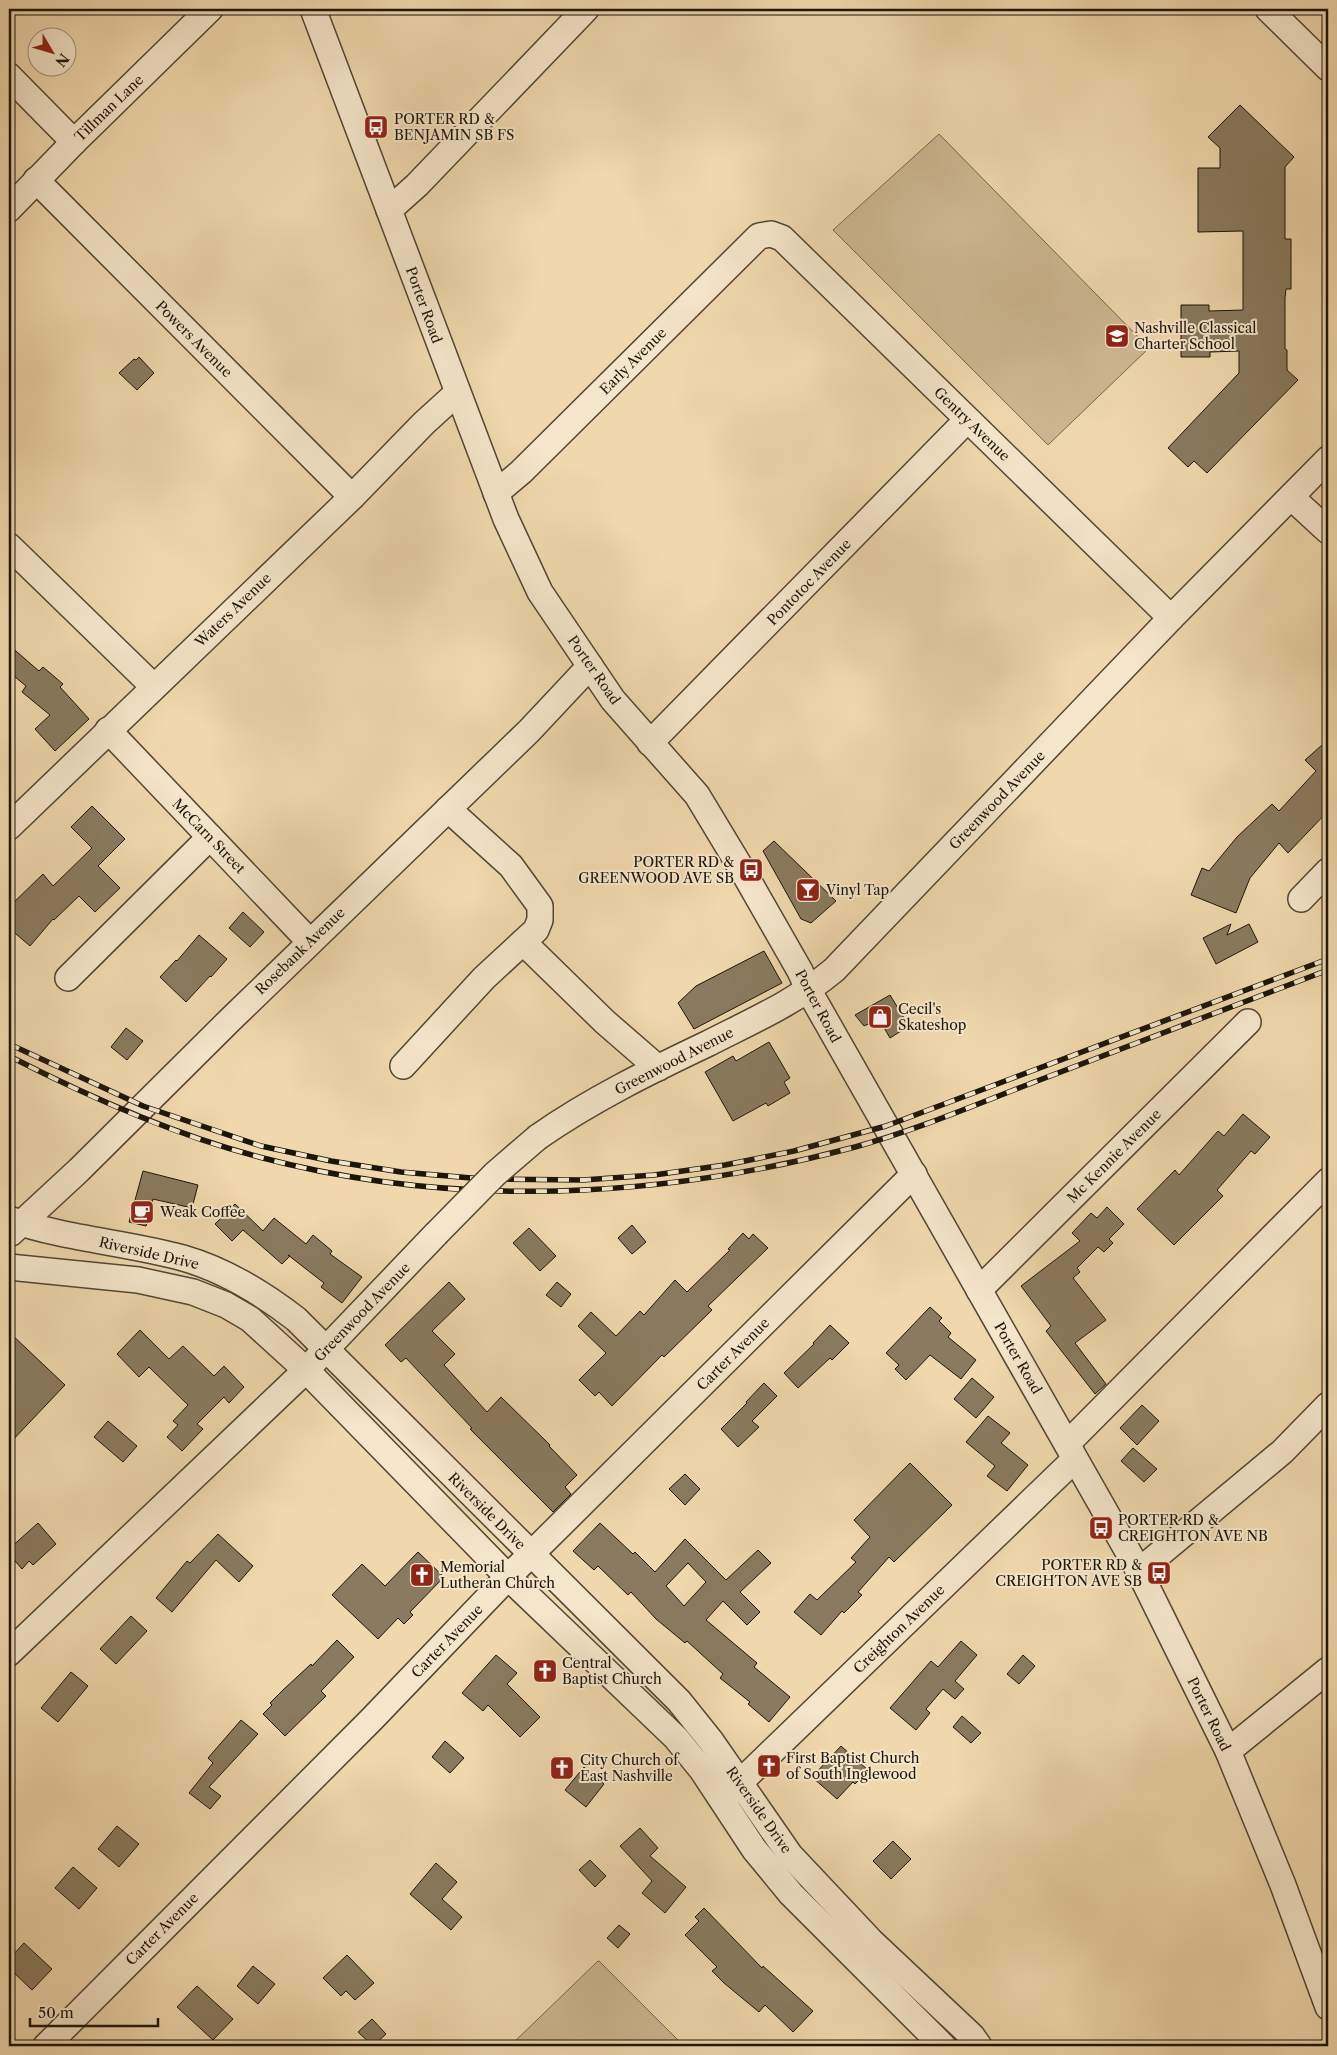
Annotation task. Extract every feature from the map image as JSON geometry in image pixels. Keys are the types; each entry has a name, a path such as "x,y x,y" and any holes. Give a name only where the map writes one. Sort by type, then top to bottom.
{"street":[{"name":"Tillman Lane","path":"9,209 74,142 210,9"},
{"name":"Porter Road","path":"313,9 509,527 540,592 613,700 697,795 800,971 809,991 1139,1571 1228,1751 1283,1885 1328,2007"},
{"path":"389,210 417,185 586,9"},
{"path":"1268,9 1328,68"},
{"path":"9,76 74,142"},
{"name":"Powers Avenue","path":"36,180 352,498"},
{"name":"Gentry Avenue","path":"771,234 782,238 1171,618"},
{"name":"Early Avenue","path":"496,493 521,472 758,236 771,234"},
{"name":"Waters Avenue","path":"9,827 352,498 424,423 457,393"},
{"name":"Pontotoc Avenue","path":"650,743 967,420"},
{"name":"Greenwood Avenue","path":"9,1653 306,1370 495,1174 538,1137 569,1116 658,1068 781,1007 809,991 834,970 1171,618 1328,459"},
{"path":"1291,497 1328,531"},
{"path":"9,546 154,686"},
{"name":"Rosebank Avenue","path":"13,1225 80,1170 310,942 529,730 590,666"},
{"name":"McCarn Street","path":"108,730 310,942"},
{"path":"403,1066 484,978 536,930 540,920 540,906 511,866 448,809"},
{"path":"68,978 210,837"},
{"path":"1301,899 1328,871"},
{"path":"523,942 605,1022 658,1068"},
{"name":"Mc Kennie Avenue","path":"979,1290 1248,1022"},
{"name":"Carter Avenue","path":"46,2046 372,1719 508,1577 914,1174"},
{"name":"Creighton Avenue","path":"722,1800 1071,1451 1328,1181"},
{"name":"Riverside Drive","path":"13,1225 183,1258 244,1282 296,1319 679,1701 711,1741 790,1855 832,1902 972,2036 979,2046"},
{"path":"118,1278 123,1246"},
{"name":"Riverside Drive","path":"9,1267 138,1280 193,1292 226,1305 250,1319 306,1370 508,1577 676,1738 702,1770 754,1849 791,1894 943,2046"},
{"path":"1139,1571 1282,1452 1328,1405"},
{"path":"426,1492 447,1471"},
{"path":"1228,1751 1328,1670"}],"shaded area":[{"path":"939,134 1149,348 1048,445 833,230"},
{"path":"598,1961 684,2046 510,2046"}],"building":[{"path":"1240,105 1294,157 1285,167 1285,239 1291,239 1291,289 1286,289 1285,298 1285,349 1287,350 1287,370 1298,380 1207,473 1194,461 1188,467 1168,448 1239,373 1239,351 1210,352 1210,357 1181,357 1181,305 1209,305 1209,311 1243,310 1243,231 1198,232 1198,168 1220,168 1220,148 1208,137"},
{"path":"139,357 154,373 137,390 119,373 134,359 136,360"},
{"path":"9,645 39,671 43,667 63,684 60,687 89,719 55,751 35,729 50,715 22,692 26,686 9,672"},
{"path":"1322,745 1328,751 1328,811 1288,853 1279,843 1250,878 1236,913 1191,895 1202,868 1209,871 1237,837 1272,804 1279,811 1316,771 1305,760"},
{"path":"92,806 125,839 98,866 120,888 95,912 79,896 53,919 30,946 9,928 9,907 43,874 53,886 92,848 71,827"},
{"path":"774,841 836,901 811,923 801,919 763,851"},
{"path":"243,912 264,932 250,947 229,928"},
{"path":"1231,924 1227,935 1249,924 1258,942 1216,964 1203,938"},
{"path":"199,935 227,959 186,1002 160,977 177,961"},
{"path":"764,951 782,983 694,1029 678,1003 696,986"},
{"name":"Cecil's Skateshop","path":"890,995 909,1026 890,1038 879,1019 864,1026 855,1015"},
{"path":"126,1028 143,1041 127,1060 111,1047"},
{"path":"769,1042 790,1078 784,1082 790,1093 768,1106 766,1103 733,1121 705,1072 733,1056 736,1061"},
{"path":"1243,1114 1270,1137 1255,1154 1251,1151 1217,1190 1223,1196 1174,1245 1137,1209 1175,1170 1179,1175 1218,1131 1224,1136"},
{"path":"143,1171 198,1185 192,1208 153,1199 146,1226 129,1222"},
{"path":"235,1204 263,1231 274,1218 306,1244 313,1235 332,1251 330,1254 362,1277 342,1303 321,1287 324,1283 290,1256 282,1264 243,1230 232,1241 215,1224"},
{"path":"1107,1207 1124,1224 1109,1239 1113,1243 1104,1252 1098,1247 1077,1268 1080,1272 1073,1278 1106,1320 1075,1343 1106,1384 1095,1394 1046,1331 1051,1326 1021,1286 1080,1241 1072,1233 1091,1213 1097,1218"},
{"path":"632,1225 646,1242 632,1254 618,1238"},
{"path":"529,1228 556,1256 540,1271 513,1243"},
{"path":"743,1233 749,1239 753,1234 768,1248 708,1306 712,1310 664,1357 662,1355 612,1406 599,1392 595,1396 579,1380 606,1353 578,1326 591,1312 616,1336 640,1311 644,1315 675,1280 687,1292 730,1250 728,1249"},
{"path":"449,1282 465,1299 432,1331 455,1354 444,1365 487,1412 501,1397 550,1445 577,1475 565,1487 571,1494 553,1512 470,1429 472,1428 406,1358 401,1362 385,1345"},
{"path":"557,1282 571,1294 561,1307 546,1295"},
{"path":"930,1307 942,1318 939,1321 951,1333 948,1337 976,1360 961,1379 930,1355 906,1380 895,1369 899,1365 886,1353"},
{"path":"830,1325 849,1343 798,1388 784,1373 814,1344"},
{"path":"140,1330 169,1359 183,1346 214,1376 224,1366 244,1387 229,1403 224,1397 197,1424 203,1429 182,1451 167,1437 178,1425 173,1421 188,1405 149,1367 139,1377 117,1354"},
{"path":"9,1332 65,1385 9,1444"},
{"path":"972,1378 994,1397 976,1418 954,1399"},
{"path":"764,1383 777,1396 752,1421 759,1427 738,1447 721,1429"},
{"path":"1142,1405 1159,1421 1137,1445 1120,1428"},
{"path":"988,1416 1010,1433 1001,1443 1028,1465 1007,1491 987,1476 995,1466 966,1442"},
{"path":"108,1421 137,1446 123,1462 94,1437"},
{"path":"1133,1448 1157,1469 1144,1482 1121,1461"},
{"path":"910,1463 952,1505 894,1562 889,1557 858,1592 862,1595 844,1613 842,1611 821,1635 794,1612 810,1594 817,1600 856,1562 851,1558 870,1537 854,1520"},
{"path":"685,1474 700,1489 685,1505 669,1489"},
{"path":"38,1523 56,1544 33,1565 29,1561 22,1569 9,1554 9,1549"},
{"path":"600,1523 633,1554 635,1552 655,1572 685,1539 726,1580 758,1550 771,1563 740,1592 760,1612 747,1625 723,1601 706,1620 757,1663 754,1667 790,1697 769,1722 748,1704 750,1702 720,1678 723,1674 687,1641 685,1643 656,1619 631,1592 628,1595 598,1566 594,1570 573,1551","holes":["688,1563 706,1582 684,1606 666,1586"]},
{"path":"218,1534 253,1566 239,1582 216,1560 172,1612 156,1598 187,1561 190,1563"},
{"path":"418,1552 444,1577 410,1612 413,1615 404,1624 398,1618 378,1639 332,1595 362,1564 385,1586"},
{"path":"131,1616 147,1631 116,1664 100,1649"},
{"path":"337,1640 354,1657 321,1691 326,1696 285,1736 263,1714 272,1705 270,1703 283,1690 311,1664 312,1666"},
{"path":"961,1641 977,1655 955,1681 964,1689 955,1699 943,1689 926,1709 930,1713 916,1730 890,1708 931,1661 938,1667"},
{"path":"496,1655 517,1673 507,1684 540,1717 520,1737 488,1705 483,1711 462,1693"},
{"path":"1023,1655 1035,1666 1019,1684 1007,1674"},
{"path":"71,1672 88,1686 58,1722 41,1708"},
{"path":"962,1716 981,1733 971,1743 953,1727"},
{"path":"241,1720 258,1734 209,1787 221,1796 210,1809 189,1793 213,1763 208,1758"},
{"path":"445,1741 464,1758 450,1773 432,1757"},
{"path":"841,1746 868,1770 837,1799 812,1777"},
{"path":"584,1767 604,1784 586,1807 565,1790"},
{"path":"117,1826 139,1844 119,1867 98,1849"},
{"path":"640,1828 658,1848 650,1856 686,1887 665,1913 642,1893 652,1881 620,1846"},
{"path":"893,1841 911,1859 891,1879 873,1861"},
{"path":"590,1860 606,1876 595,1887 579,1870"},
{"path":"436,1863 457,1882 442,1899 462,1917 451,1930 410,1894"},
{"path":"73,1867 97,1888 79,1909 55,1888"},
{"path":"704,1908 762,1968 763,1966 813,2011 793,2032 765,2005 759,2012 724,1983 712,1971 717,1967 685,1935 699,1921 695,1917"},
{"path":"619,1925 630,1934 618,1948 607,1938"},
{"path":"24,1943 52,1969 32,1990 9,1968 14,1961 11,1957"},
{"path":"347,1955 374,1983 355,2000 346,1991 341,1996 323,1978"},
{"path":"253,1966 275,1984 258,2004 237,1986"},
{"path":"197,1986 233,2019 213,2040 177,2007"},
{"path":"372,2019 386,2034 373,2046 358,2032"}],"railway":[{"path":"9,1044 143,1106 261,1146 331,1161 401,1172 483,1179 583,1180 654,1175 725,1165 794,1151 886,1126 1328,959"},
{"path":"9,1056 100,1100 163,1126 227,1148 333,1174 407,1185 482,1190 557,1191 632,1187 707,1178 781,1164 855,1147 901,1133 1328,970"}],"place":[{"name":"PORTER RD & BENJAMIN SB FS","path":"376,127"},
{"name":"Nashville Classical Charter School","path":"1117,336"},
{"name":"PORTER RD & GREENWOOD AVE SB","path":"751,870"},
{"name":"Vinyl Tap","path":"808,890"},
{"name":"Cecil's Skateshop","path":"880,1017"},
{"name":"Weak Coffee","path":"142,1212"},
{"name":"PORTER RD & CREIGHTON AVE NB","path":"1101,1528"},
{"name":"PORTER RD & CREIGHTON AVE SB","path":"1159,1573"},
{"name":"Memorial Lutheran Church","path":"422,1575"},
{"name":"Central Baptist Church","path":"545,1671"},
{"name":"First Baptist Church of South Inglewood","path":"769,1766"},
{"name":"City Church of East Nashville","path":"562,1768"}]}
